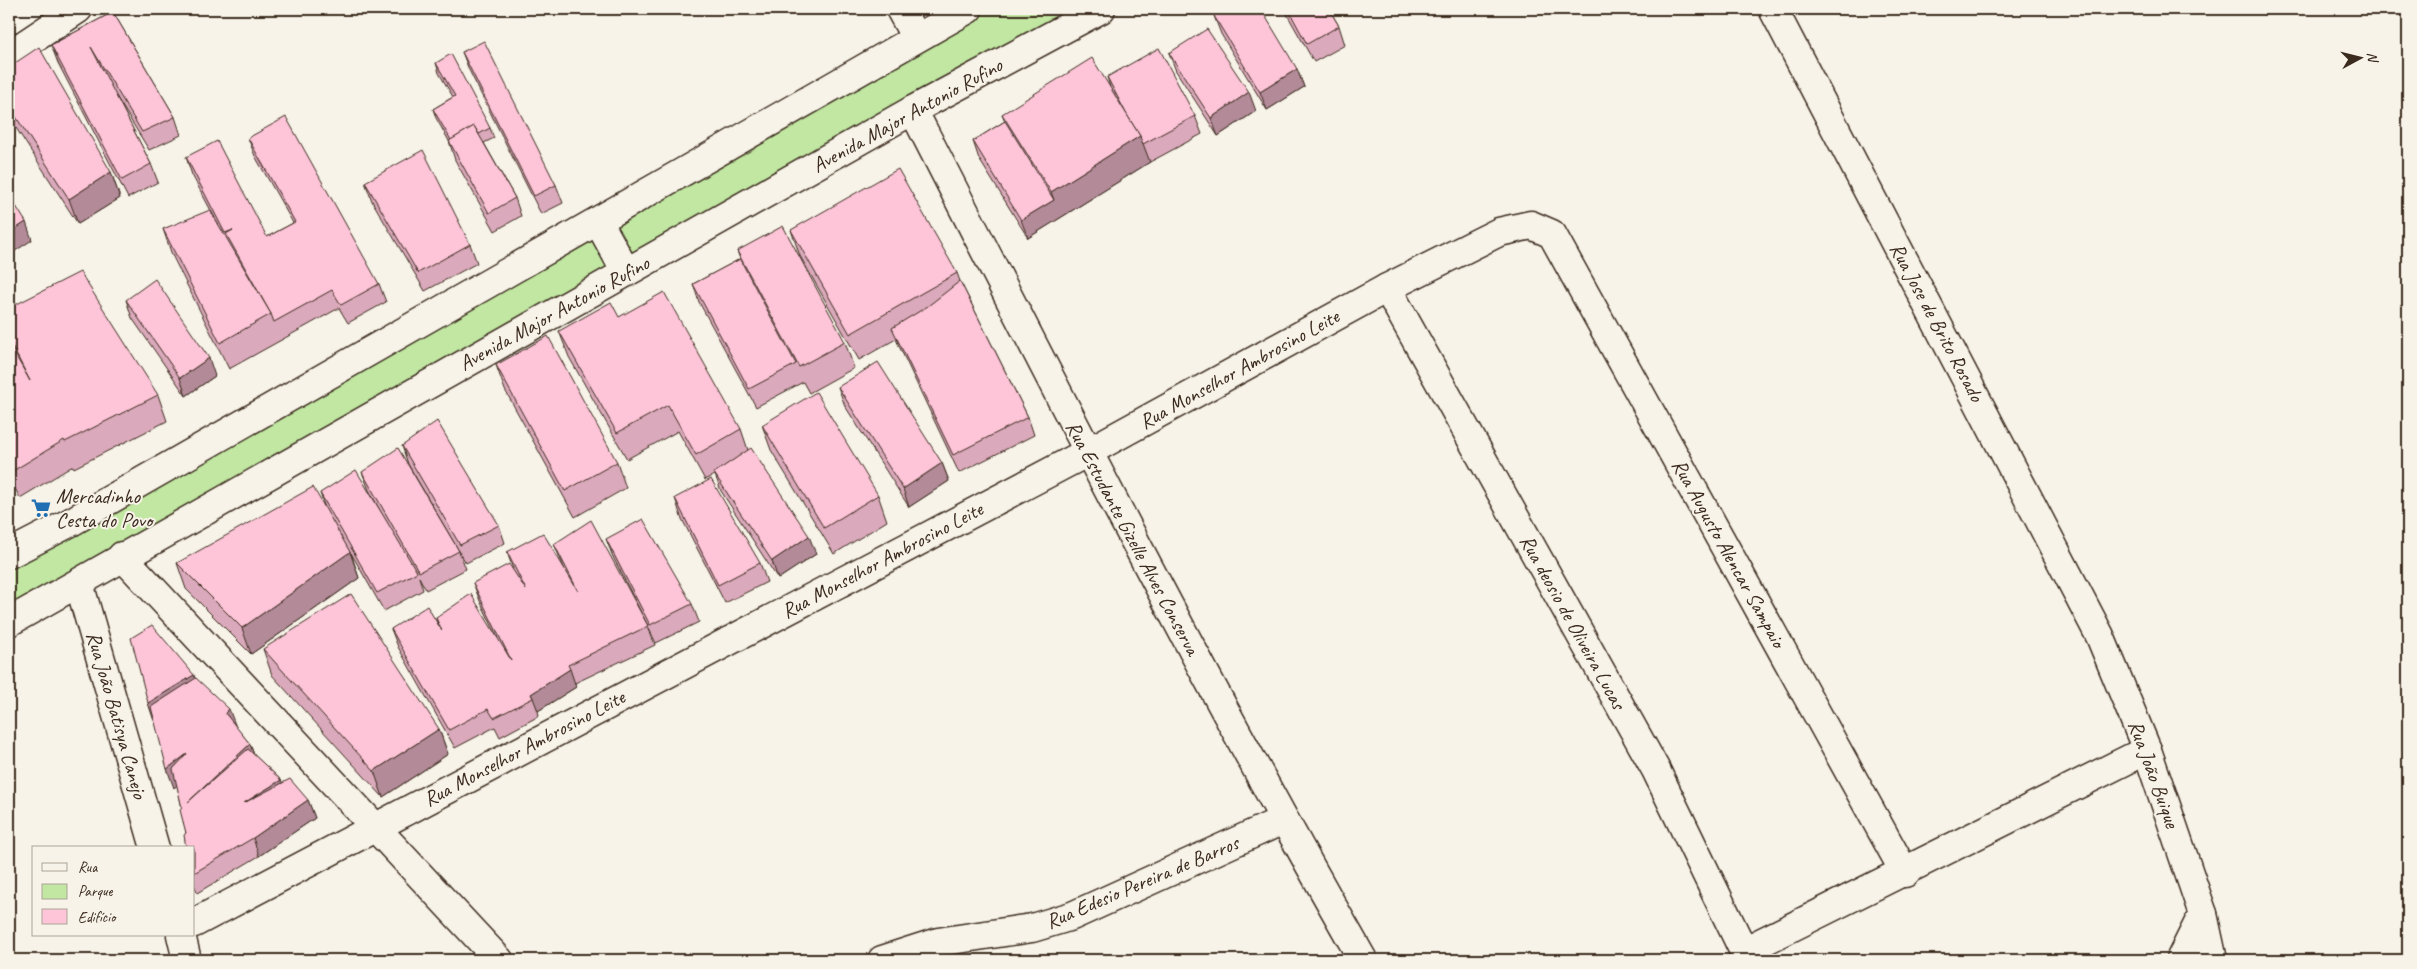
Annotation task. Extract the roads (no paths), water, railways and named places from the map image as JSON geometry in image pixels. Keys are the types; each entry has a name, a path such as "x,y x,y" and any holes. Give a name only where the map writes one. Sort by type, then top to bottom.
{"street":[{"path":"9,55 78,9"},
{"path":"900,9 916,38"},
{"path":"12,546 71,522 968,9"},
{"name":"Avenida Major Antonio Rufino","path":"9,622 79,583 122,556 913,110 1101,9"},
{"name":"Rua Jose de Brito Rosado","path":"1773,9 2100,636"},
{"name":"Rua Estudante Gizelle Alves Conserva","path":"913,110 1088,452 1283,820 1363,960"},
{"path":"598,221 626,272"},
{"name":"Rua Monselhor Ambrosino Leite","path":"195,921 1088,452 1387,288 1499,232 1530,225 1552,234"},
{"name":"Rua Augusto Alencar Sampaio","path":"1552,234 1905,872"},
{"name":"Rua deosio de Oliveira Lucas","path":"1387,288 1656,770 1746,956"},
{"path":"122,556 499,960"},
{"name":"Rua João Batisya Canejo","path":"79,583 154,846"},
{"name":"Rua João Buique","path":"2100,636 2147,750 2203,914 2213,960"},
{"path":"1746,956 1905,872 2147,750"},
{"name":"Rua Edesio Pereira de Barros","path":"882,960 947,951 1072,916 1283,820"},
{"path":"2180,960 2203,914"},
{"path":"180,936 187,960"}],"place":[{"name":"Mercadinho Cesta do Povo","path":"41,508"}]}
